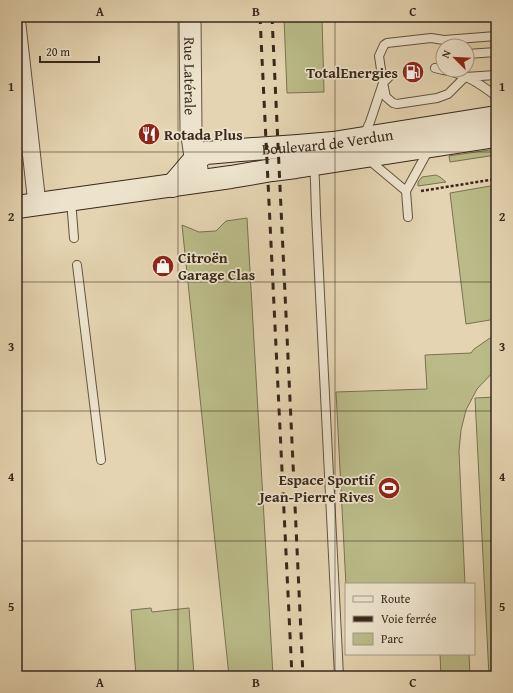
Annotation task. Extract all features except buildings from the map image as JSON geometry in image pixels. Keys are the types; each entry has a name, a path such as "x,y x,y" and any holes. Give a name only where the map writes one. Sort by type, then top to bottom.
{"main road":[{"name":"Boulevard de Verdun","path":"27,205 172,186 314,164 364,147 496,117"},
{"name":"Boulevard de Verdun","path":"195,158 206,153 333,142 364,147 430,147 496,136"},
{"path":"172,186 195,158"}],"street":[{"name":"Rue Latérale","path":"190,17 190,117 199,182"},
{"path":"17,25 27,205"}],"lane":[{"path":"475,39 496,36"},
{"path":"435,39 431,38 387,43 384,45 379,56 386,97 392,103 397,104 437,98 448,94 464,78"},
{"path":"475,53 496,52"},
{"path":"391,75 383,83 370,122 364,147 383,171 406,191"},
{"path":"475,76 496,75"},
{"path":"468,78 475,81 496,96"},
{"path":"408,217 406,191 430,147"},
{"path":"314,164 339,676"},
{"path":"70,199 74,238"},
{"path":"77,266 101,460"}],"path":[{"path":"406,191 416,192 496,180"}],"green space":[{"path":"284,17 322,17 324,92 287,93"},
{"path":"496,149 496,155 450,162 449,156"},
{"path":"436,175 446,182 418,186 418,182 422,177"},
{"path":"496,185 496,319 466,324 450,193"},
{"path":"247,218 273,676 229,676 182,225 199,232 216,231 226,221"},
{"path":"496,334 496,369 477,389 466,410 461,430 459,451 465,583 346,583 336,392 427,389 425,355 471,353 474,349"},
{"path":"496,397 496,676 489,676 475,398"},
{"path":"151,608 152,612 189,608 194,675 136,676 131,610"},
{"path":"440,655 469,655 470,676 441,676"}],"railway":[{"path":"260,17 292,676"},
{"path":"272,17 303,676"}],"place":[{"name":"TotalEnergies","path":"413,72"},
{"name":"Rotada Plus","path":"149,134"},
{"name":"Citroën Garage Clas","path":"163,266"},
{"name":"Espace Sportif Jean-Pierre Rives","path":"389,488"}]}
